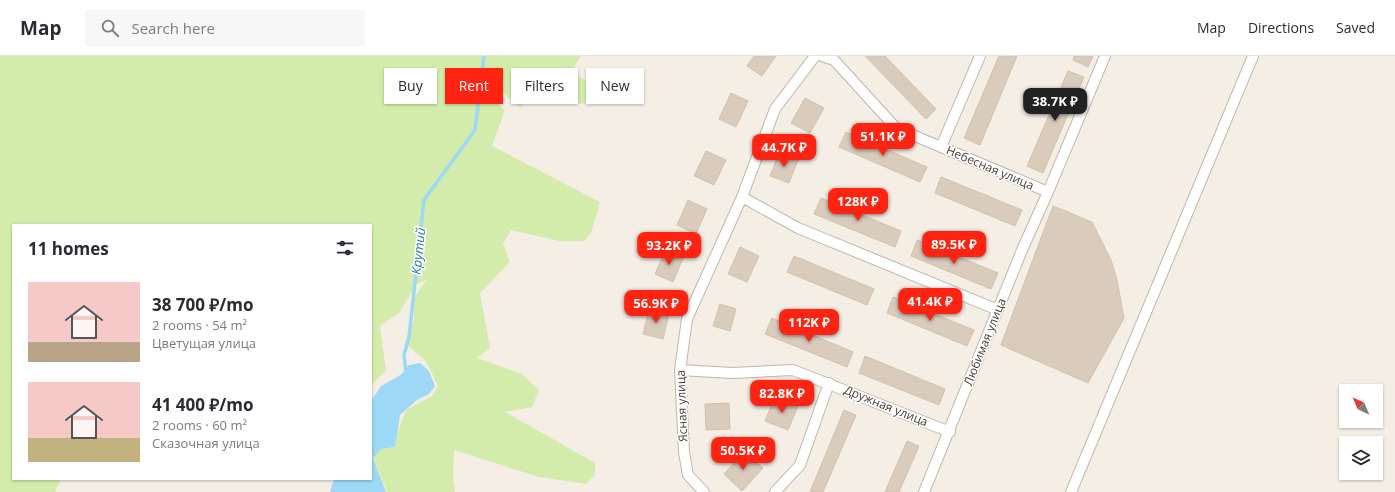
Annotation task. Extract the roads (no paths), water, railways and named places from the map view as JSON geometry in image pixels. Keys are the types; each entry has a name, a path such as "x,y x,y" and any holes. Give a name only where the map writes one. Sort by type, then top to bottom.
{"street":[{"name":"Небесная улица","path":"813,58 822,56 834,60 896,128 1048,192"},
{"path":"941,147 980,56"},
{"name":"Любимая улица","path":"924,492 950,432 1022,250 1106,56"},
{"path":"1071,492 1253,56"},
{"name":"Ясная улица","path":"704,492 688,475 684,452 680,370 687,319 742,198 775,109 813,58"},
{"path":"742,198 798,228 998,310"},
{"name":"Дружная улица","path":"680,370 732,373 793,370 950,432"},
{"path":"775,492 800,465 829,383"}],"water":[{"path":"420,363 429,371 435,386 429,394 417,400 400,415 395,447 381,449 373,458 386,492 330,492 334,480 372,480 372,400 381,386 402,374 409,365"}],"waterway":[{"name":"Крутий","path":"406,372 404,355 409,337 424,200 475,130 484,56"}]}
